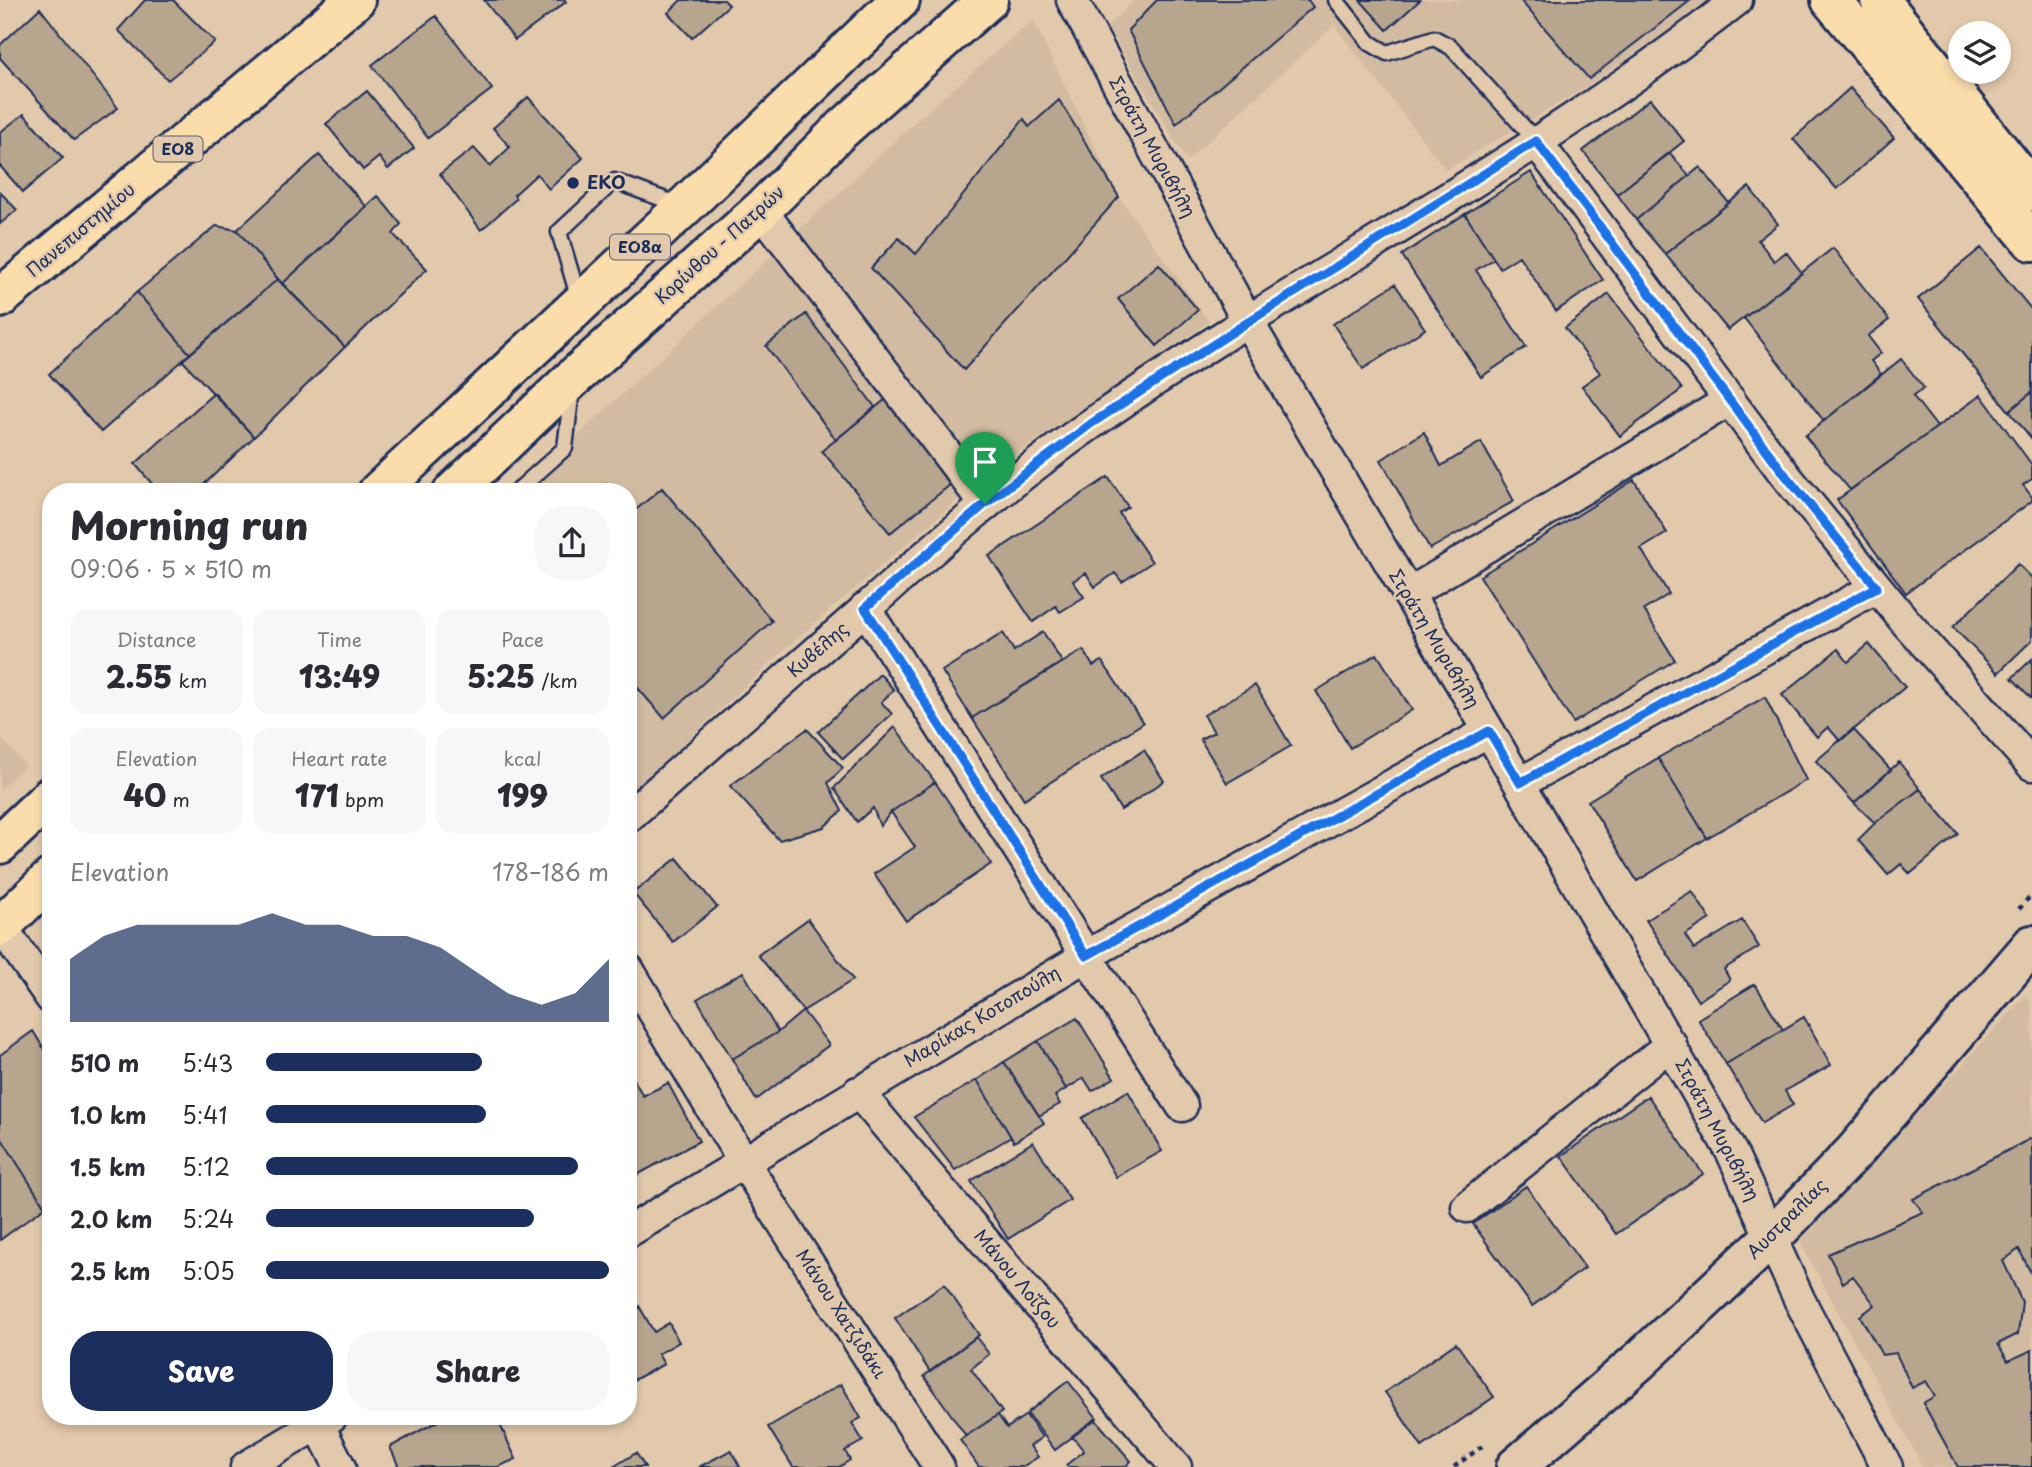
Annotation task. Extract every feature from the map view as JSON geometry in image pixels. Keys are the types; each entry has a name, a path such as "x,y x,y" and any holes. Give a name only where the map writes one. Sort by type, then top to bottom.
{"main road":[{"name":"Πανεπιστημίου","path":"0,298 355,0"},
{"name":"ΕΟ8α","path":"388,483 900,0"},
{"name":"Κορίνθου - Πατρών","path":"462,483 573,378 761,210 839,132 988,0"},
{"path":"1831,0 2032,241"},
{"path":"1880,0 2032,191"},
{"path":"2,839 42,804"},
{"path":"0,926 42,886"}],"street":[{"name":"Στράτη Μυριβήλη","path":"1072,0 1248,322 1520,783 1738,1164 1800,1301 1887,1467"},
{"name":"Κυβέλης","path":"637,809 985,504 1103,416 1536,141 1680,46 1737,0"},
{"path":"1536,141 1786,476 1877,587 2032,765"},
{"path":"761,210 985,504"},
{"path":"1408,594 1730,400"},
{"path":"1520,783 1877,587"},
{"path":"865,608 1182,1106"},
{"name":"Μαρίκας Κοτοπούλη","path":"637,1226 1086,956 1489,731"},
{"path":"0,926 42,985"},
{"name":"Αυστραλίας","path":"1516,1467 1639,1361 1771,1238 1854,1152 2032,945"},
{"name":"Μάνου Χατζιδάκι","path":"637,984 743,1161 939,1467"},
{"path":"1468,1207 1671,1044"},
{"name":"Μάνου Λοΐζου","path":"858,1092 1176,1467"},
{"path":"246,1467 312,1425"},
{"path":"323,1425 340,1467"}],"lane":[{"path":"1336,0 1370,43 1387,53 1434,38 1451,47 1536,141"},
{"path":"580,304 559,232 586,206 614,181 684,206"},
{"path":"526,483 565,448 573,378"}],"shaded area":[{"path":"1135,0 1707,0 1659,37 1578,92 1446,170 1334,25 1187,161 1107,26"},
{"path":"1033,20 1119,197 1209,322 994,469 794,641 637,787 637,483 527,483 924,114"},
{"path":"0,737 26,765 0,790"},
{"path":"2026,995 2032,1004 2032,1467 1923,1467 1800,1242"}],"building":[{"path":"145,0 173,0 215,42 168,80 118,30"},
{"path":"484,0 565,0 566,2 515,40"},
{"path":"681,0 724,0 729,5 692,38 668,13"},
{"path":"1157,0 1308,0 1313,7 1176,124 1128,30"},
{"path":"1360,0 1420,0 1387,30"},
{"path":"1520,0 1691,0 1589,79"},
{"path":"40,8 118,108 74,140 0,58 0,45"},
{"path":"436,16 492,89 428,138 372,65"},
{"path":"1850,88 1894,138 1837,189 1793,139"},
{"path":"367,91 414,148 388,169 379,157 363,170 326,124"},
{"path":"528,97 583,158 549,189 537,174 514,195 516,199 481,230 440,174 474,148 490,166 510,147 493,128"},
{"path":"1650,99 1684,141 1617,194 1583,151"},
{"path":"1059,100 1119,197 964,370 871,268 899,238 916,254 1024,119 1029,127"},
{"path":"24,114 63,158 23,192 0,166 0,132"},
{"path":"1670,153 1689,176 1636,220 1617,194"},
{"path":"319,155 367,207 282,284 237,230"},
{"path":"1700,167 1729,203 1665,254 1636,220"},
{"path":"1531,172 1603,280 1556,311 1519,256 1500,268 1465,214"},
{"path":"1749,187 1778,224 1758,240 1774,261 1786,252 1802,273 1728,330 1665,254"},
{"path":"0,192 17,210 0,224"},
{"path":"378,196 401,224 393,234 427,269 345,347 282,284"},
{"path":"1465,214 1494,259 1476,270 1526,347 1481,377 1402,255"},
{"path":"216,226 237,230 278,279 190,354 137,292"},
{"path":"1833,248 1889,320 1868,336 1881,353 1871,361 1881,374 1824,421 1744,318"},
{"path":"1981,248 2032,310 2032,392 2009,411 1918,299"},
{"path":"1159,264 1198,310 1157,346 1118,299"},
{"path":"278,279 345,347 254,437 182,360"},
{"path":"1395,284 1425,329 1363,369 1333,324"},
{"path":"137,292 190,354 101,432 49,374"},
{"path":"1609,294 1682,389 1620,436 1582,386 1600,373 1565,328"},
{"path":"806,314 875,407 836,440 766,346"},
{"path":"1901,359 1924,388 1913,396 1937,427 1850,490 1805,436"},
{"path":"2032,392 2032,439 2009,411"},
{"path":"214,393 254,437 205,483 151,483 135,464"},
{"path":"1981,395 2032,465 2032,479 2023,485 2032,501 1906,593 1837,500"},
{"path":"886,399 950,485 890,533 822,451"},
{"path":"1424,432 1441,466 1481,442 1514,501 1430,549 1381,460"},
{"path":"1108,477 1128,507 1119,513 1152,562 1122,582 1115,573 1095,587 1086,573 1073,581 1084,597 1060,612 1056,606 1033,622 989,556"},
{"path":"1634,480 1667,533 1641,549 1669,594 1644,610 1675,660 1573,723 1480,576"},
{"path":"662,488 772,621 664,718 637,687 637,509"},
{"path":"2018,564 2032,578 2032,640 1998,673 1953,627"},
{"path":"1043,632 1062,662 972,718 942,671 1003,633 1014,651"},
{"path":"1869,644 1905,687 1840,741 1828,727 1817,737 1782,695 1838,649 1848,662"},
{"path":"1083,650 1093,666 1102,661 1143,723 1024,799 972,718"},
{"path":"1377,654 1412,710 1350,748 1316,691"},
{"path":"2032,659 2032,699 2012,678"},
{"path":"880,674 894,690 881,702 892,714 843,759 818,732"},
{"path":"1255,685 1291,746 1227,783 1200,739 1214,732 1204,715"},
{"path":"1765,697 1806,780 1707,838 1658,758"},
{"path":"895,727 935,782 891,812 880,826 873,808 857,822 834,788"},
{"path":"807,729 843,768 828,783 842,811 824,827 779,840 730,786"},
{"path":"1853,729 1891,770 1854,803 1816,761"},
{"path":"1144,750 1164,781 1121,810 1101,779"},
{"path":"1658,758 1707,838 1637,881 1588,801"},
{"path":"1899,762 1920,789 1875,823 1854,803"},
{"path":"935,782 991,864 906,921 874,874 915,847 891,812"},
{"path":"1920,789 1958,834 1910,874 1901,864 1888,875 1858,840 1875,823"},
{"path":"677,858 717,907 673,942 637,898 637,890"},
{"path":"1692,891 1710,919 1685,935 1694,949 1742,920 1759,947 1724,969 1730,980 1698,1001 1646,920"},
{"path":"808,919 853,980 803,1011 758,955"},
{"path":"743,972 778,1032 732,1059 697,999"},
{"path":"1755,984 1783,1030 1726,1064 1698,1019"},
{"path":"803,1011 829,1045 756,1100 732,1059 778,1032"},
{"path":"1804,1017 1831,1065 1785,1091 1793,1105 1762,1123 1726,1064"},
{"path":"1077,1018 1114,1078 1092,1091 1084,1078 1066,1089 1038,1041"},
{"path":"33,1031 42,1046 42,1202 0,1136 0,1055"},
{"path":"1038,1041 1066,1089 1055,1096 1060,1104 1039,1116 1004,1062"},
{"path":"1004,1062 1044,1123 1014,1142 977,1080"},
{"path":"977,1080 1011,1137 955,1170 914,1117"},
{"path":"668,1083 699,1141 637,1175 637,1085 643,1096"},
{"path":"1128,1091 1162,1151 1116,1177 1082,1118"},
{"path":"1648,1096 1703,1174 1616,1234 1561,1156"},
{"path":"0,1136 42,1202 42,1209 0,1240"},
{"path":"2032,1138 2032,1275 2019,1249 2003,1261 2022,1302 2018,1334 1998,1344 2008,1361 2032,1350 2032,1467 1958,1467 1923,1403 1935,1396 1926,1381 1912,1388 1896,1353 1882,1355 1860,1316 1875,1305 1853,1276 1843,1283 1828,1254 1923,1212 1913,1199"},
{"path":"1033,1142 1070,1200 1008,1239 971,1181"},
{"path":"1526,1186 1585,1268 1532,1306 1473,1224"},
{"path":"944,1284 979,1335 930,1372 895,1318"},
{"path":"639,1306 654,1332 669,1323 679,1342 658,1354 664,1364 637,1378"},
{"path":"976,1337 989,1354 971,1369 1002,1412 966,1436 924,1376"},
{"path":"1456,1343 1494,1397 1422,1447 1385,1392"},
{"path":"1068,1381 1097,1418 1055,1450 1027,1413"},
{"path":"841,1384 861,1418 852,1423 863,1441 845,1451 850,1460 839,1467 793,1467 768,1427"},
{"path":"998,1415 1007,1428 1026,1415 1042,1437 1030,1446 1038,1457 1022,1467 979,1467 960,1440"},
{"path":"1095,1419 1131,1461 1125,1467 1066,1465 1084,1451 1072,1436"},
{"path":"430,1425 500,1425 516,1459 498,1467 399,1467 390,1447"},
{"path":"731,1450 740,1467 699,1467"},
{"path":"636,1453 645,1467 613,1467"}],"place":[{"name":"EKO","path":"573,183"}],"route":[{"path":"1536,141 1786,476 1877,587 1520,783 1489,731 1086,956 865,608 985,504 1125,400 1536,141"}]}
